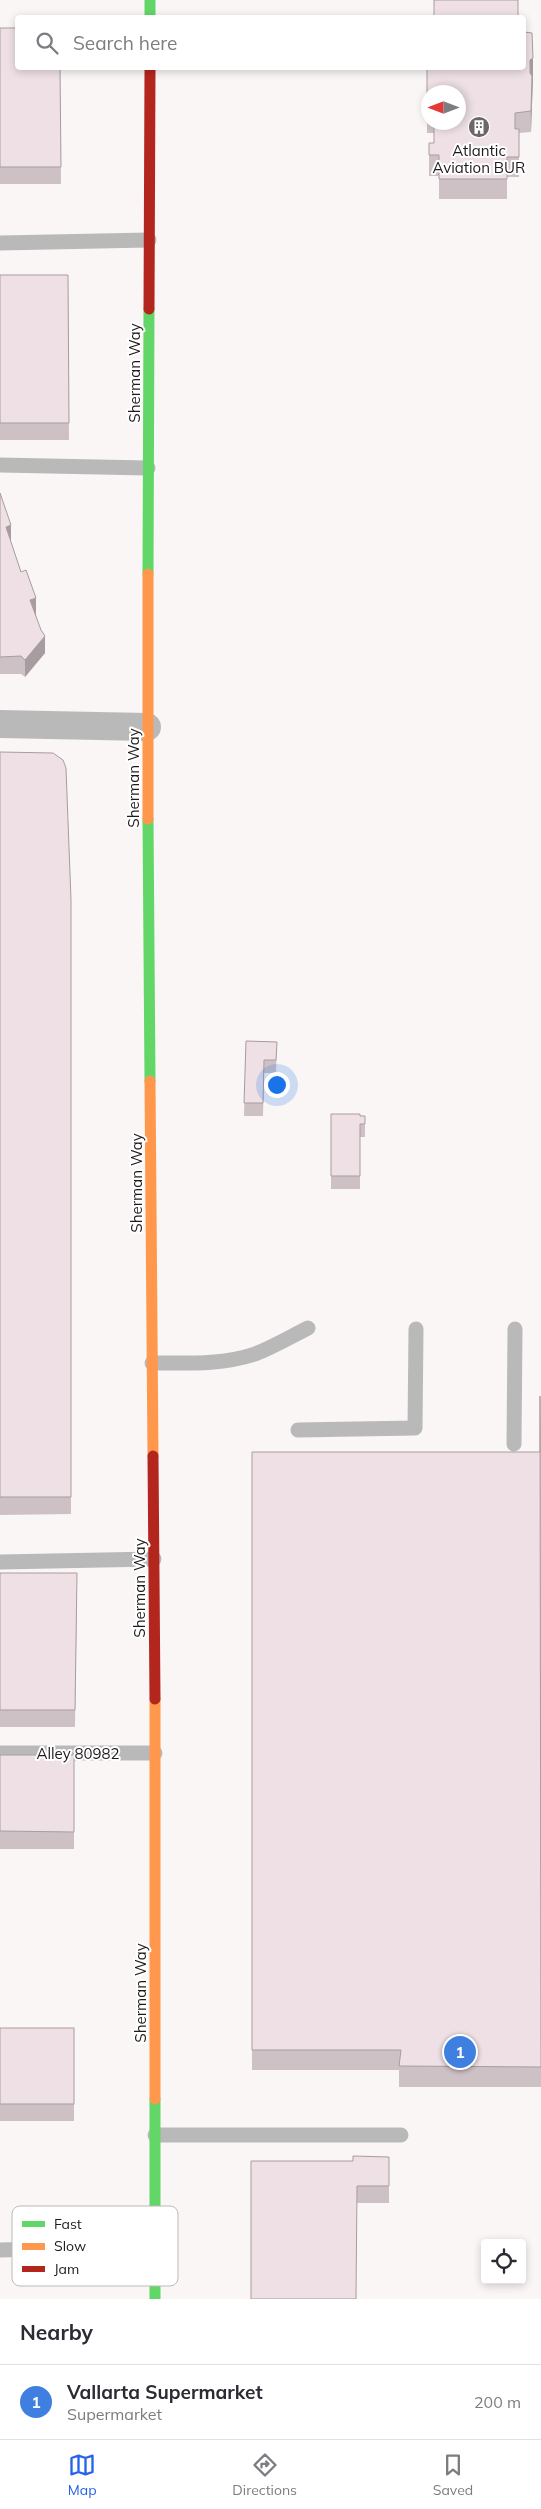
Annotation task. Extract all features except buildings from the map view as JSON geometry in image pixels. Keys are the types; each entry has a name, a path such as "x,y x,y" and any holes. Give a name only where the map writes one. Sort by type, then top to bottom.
{"main road":[{"path":"150,0 150,15"},
{"name":"Sherman Way","path":"150,70 147,727 154,1559 155,2206"},
{"name":"Sherman Way","path":"155,2286 155,2299"}],"street":[{"path":"0,724 147,727"}],"lane":[{"path":"0,242 149,240"},
{"path":"0,465 148,468"},
{"path":"152,1363 220,1362 255,1354 308,1328"},
{"path":"298,1430 415,1428 416,1329"},
{"path":"514,1444 515,1329"},
{"path":"0,1562 154,1559"},
{"name":"Alley 80982","path":"0,1753 155,1753"},
{"path":"155,2135 401,2135"}],"traffic: fast":[{"path":"150,0 150,15"},
{"path":"148,574 149,309"},
{"path":"148,819 150,1081"},
{"path":"155,2099 155,2206"},
{"path":"155,2286 155,2299"}],"traffic: slow":[{"path":"148,574 148,819"},
{"path":"150,1081 153,1456"},
{"path":"155,1699 155,2099"}],"traffic: jam":[{"path":"149,309 150,70"},
{"path":"153,1456 155,1699"}],"place":[{"name":"Atlantic Aviation BUR","path":"479,127"},
{"name":"Vallarta Supermarket","path":"460,2052"}]}
